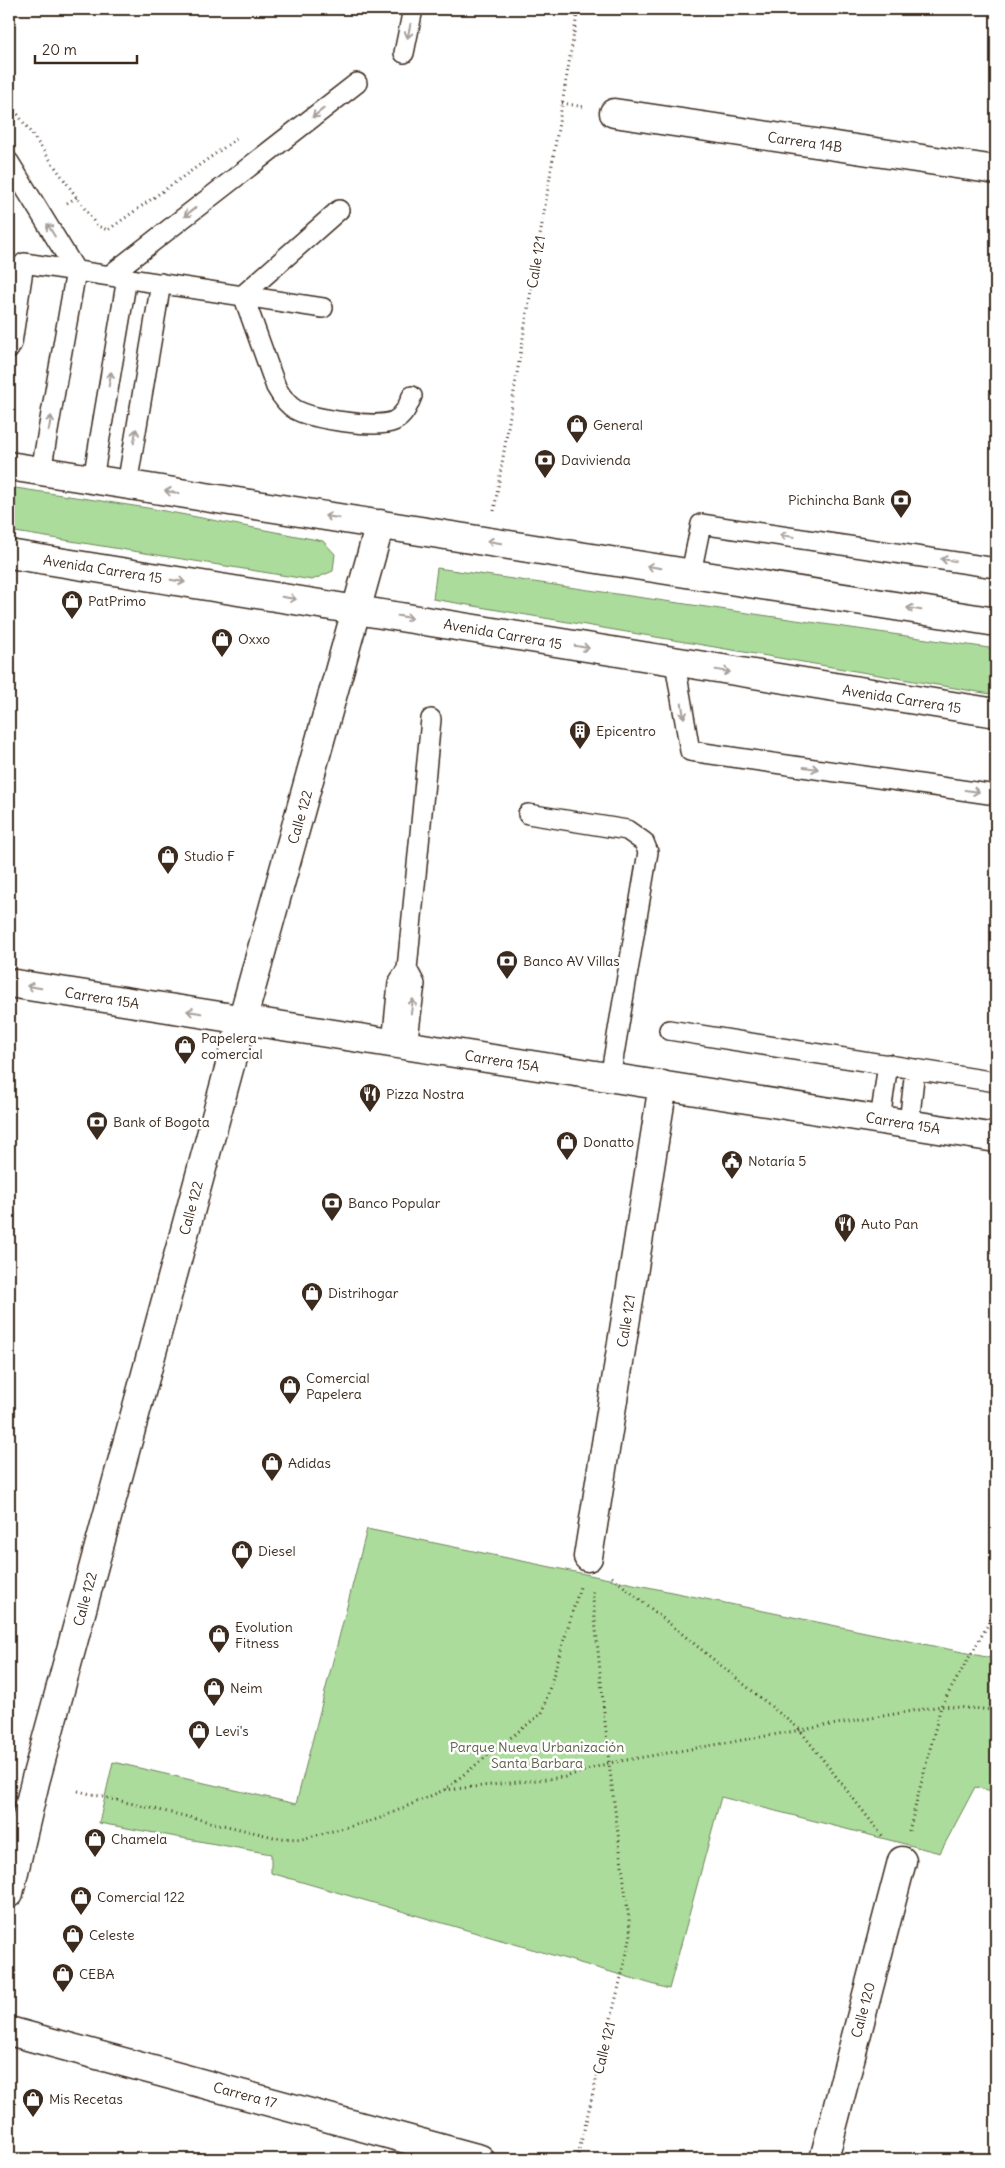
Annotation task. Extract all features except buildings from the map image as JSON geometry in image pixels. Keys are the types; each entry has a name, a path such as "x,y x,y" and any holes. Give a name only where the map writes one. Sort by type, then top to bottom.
{"street":[{"name":"Carrera 14B","path":"614,114 996,170"},
{"path":"9,466 996,622"},
{"name":"Calle 122","path":"9,1893 35,1782 242,1021 380,524"},
{"name":"Avenida Carrera 15","path":"9,554 996,714"},
{"name":"Carrera 15A","path":"9,983 996,1138"},
{"name":"Calle 121","path":"588,1557 663,1086"},
{"name":"Calle 120","path":"824,2159 902,1861"},
{"name":"Carrera 17","path":"9,2031 480,2159"}],"lane":[{"path":"404,53 414,9"},
{"path":"93,479 118,277 357,83"},
{"path":"9,162 76,271 41,471"},
{"path":"243,295 338,210"},
{"path":"9,348 12,343 24,264 323,308"},
{"path":"127,484 161,283"},
{"path":"243,295 276,387 284,400 295,409 309,416 385,424 397,420 407,409 412,396"},
{"path":"691,573 701,524 996,568"},
{"path":"675,663 690,750 996,795"},
{"path":"400,1045 415,984 407,969 431,719"},
{"path":"528,814 627,830 644,842 648,852 610,1078"},
{"path":"669,1030 996,1082"},
{"path":"880,1120 888,1064"},
{"path":"909,1124 915,1069"}],"path":[{"name":"Calle 121","path":"494,516 578,9"},
{"path":"9,102 98,226 108,230 240,136"},
{"path":"588,1557 799,1729 902,1861"},
{"path":"588,1557 609,1763"},
{"path":"78,1791 278,1838 302,1839 378,1819 444,1790 542,1713 588,1557"},
{"path":"902,1861 941,1706 996,1611"},
{"path":"444,1790 565,1776 609,1763 941,1706 996,1710"},
{"name":"Calle 121","path":"577,2159 631,1936 609,1763"}],"green space":[{"path":"9,487 154,509 323,541 335,554 333,571 312,580 9,531"},
{"path":"437,568 996,649 996,695 433,599"},
{"name":"Parque Nueva Urbanización Santa Barbara","path":"367,1529 996,1659 996,1792 975,1787 940,1853 721,1797 669,1989 271,1873 271,1854 99,1823 113,1762 296,1804"}],"place":[{"name":"General","path":"577,444"},
{"name":"Davivienda","path":"545,479"},
{"name":"Pichincha Bank","path":"901,519"},
{"name":"PatPrimo","path":"72,620"},
{"name":"Oxxo","path":"222,658"},
{"name":"Epicentro","path":"580,750"},
{"name":"Studio F","path":"168,875"},
{"name":"Banco AV Villas","path":"507,980"},
{"name":"Papelera comercial","path":"185,1065"},
{"name":"Pizza Nostra","path":"370,1113"},
{"name":"Bank of Bogota","path":"97,1141"},
{"name":"Donatto","path":"567,1161"},
{"name":"Notaría 5","path":"732,1180"},
{"name":"Banco Popular","path":"332,1222"},
{"name":"Auto Pan","path":"845,1243"},
{"name":"Distrihogar","path":"312,1312"},
{"name":"Comercial Papelera","path":"290,1405"},
{"name":"Adidas","path":"272,1482"},
{"name":"Diesel","path":"242,1570"},
{"name":"Evolution Fitness","path":"219,1654"},
{"name":"Neim","path":"214,1707"},
{"name":"Levi's","path":"199,1750"},
{"name":"Chamela","path":"95,1858"},
{"name":"Comercial 122","path":"81,1916"},
{"name":"Celeste","path":"73,1954"},
{"name":"CEBA","path":"63,1993"},
{"name":"Mis Recetas","path":"33,2118"}]}
